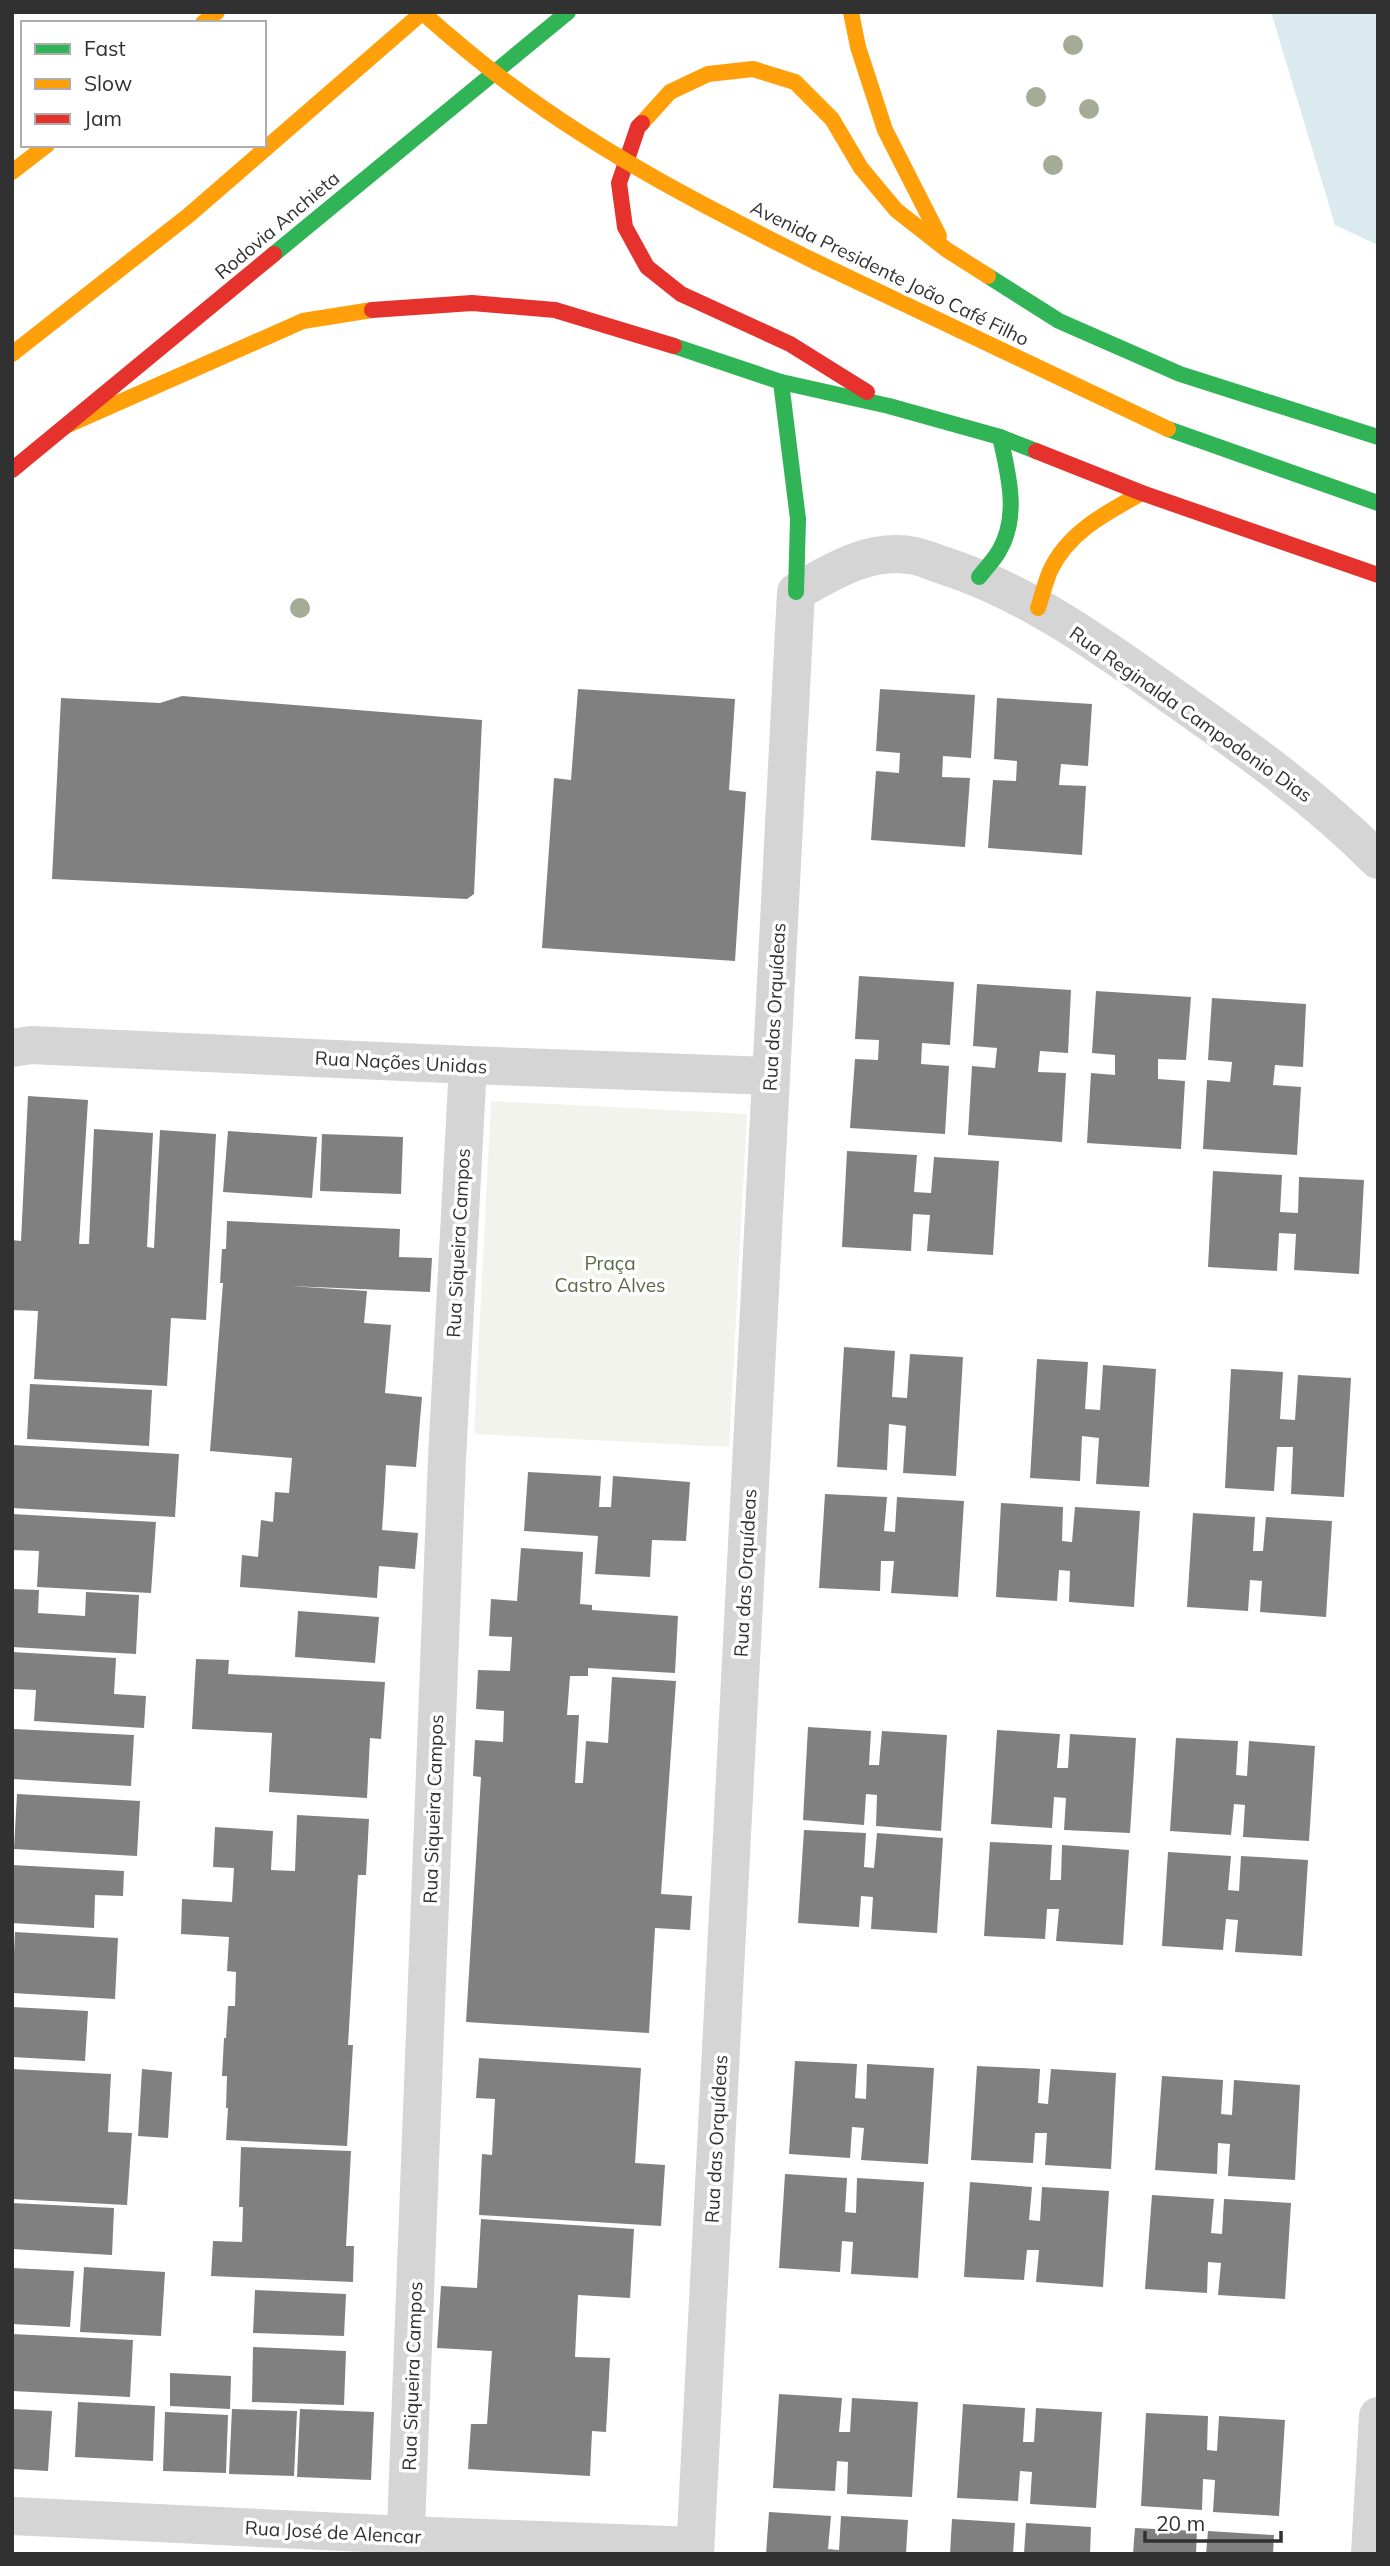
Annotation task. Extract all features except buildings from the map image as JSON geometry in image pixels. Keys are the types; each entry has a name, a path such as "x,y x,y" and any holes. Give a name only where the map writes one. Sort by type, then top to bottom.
{"main road":[{"path":"12,354 189,215 423,12"},
{"name":"Avenida Presidente João Café Filho","path":"423,12 460,47 597,146 702,206 1173,431 1378,503"},
{"name":"Rodovia Anchieta","path":"12,470 568,12"},
{"path":"852,12 858,47 885,130 947,250"},
{"path":"889,406 790,344 681,294 647,267 625,227 619,183 638,127 670,92 708,74 753,69 795,82 832,119 860,168 896,210 947,250 1059,321 1180,374 1378,437"},
{"path":"12,173 44,147"},
{"path":"68,425 303,321 389,307 472,303 555,310 781,382 889,406 1000,438 1142,493 1378,575"},
{"path":"781,382 798,519 796,592"},
{"path":"979,577 1002,546 1010,519 1012,492 1000,438"},
{"path":"1038,608 1050,571 1065,545 1083,527 1142,493"}],"street":[{"name":"Rua Reginalda Campodonio Dias","path":"796,592 840,567 871,556 914,556 979,577 1102,646 1286,776 1378,860"},
{"name":"Rua das Orquídeas","path":"695,2550 796,592"},
{"name":"Rua Nações Unidas","path":"22,1046 771,1076"},
{"name":"Rua Siqueira Campos","path":"406,2544 447,1458 468,1065"},
{"path":"1370,2554 1378,2416"},
{"name":"Rua José de Alencar","path":"12,2516 406,2544 695,2550"}],"green space":[{"name":"Praça Castro Alves","path":"491,1101 747,1114 729,1447 474,1434"}],"shaded area":[{"path":"1271,12 1378,12 1378,245 1335,225"}],"traffic: fast":[{"path":"274,254 568,12"},
{"path":"988,276 1059,321 1180,374 1378,437"},
{"path":"674,346 781,382 889,406 1000,437 1036,451"},
{"path":"781,382 798,519 796,592"},
{"path":"1168,429 1378,503"},
{"path":"979,577 999,551 1009,523 1010,494 1000,437"}],"traffic: slow":[{"path":"206,21 217,12"},
{"path":"422,12 500,77 584,136 698,202 816,262"},
{"path":"12,354 189,215 423,12"},
{"path":"851,12 858,47 885,130 939,236"},
{"path":"642,123 670,92 708,74 753,69 795,82 832,119 861,168 896,210 947,250 988,276"},
{"path":"12,172 44,147"},
{"path":"816,262 1168,429"},
{"path":"68,425 303,321 372,310"},
{"path":"1038,608 1050,571 1067,545 1089,525 1142,493"}],"traffic: jam":[{"path":"642,123 638,127 619,183 625,227 647,267 681,294 790,344 867,392"},
{"path":"12,470 274,254"},
{"path":"372,310 472,303 555,310 674,346"},
{"path":"1036,451 1142,493 1378,575"}]}
